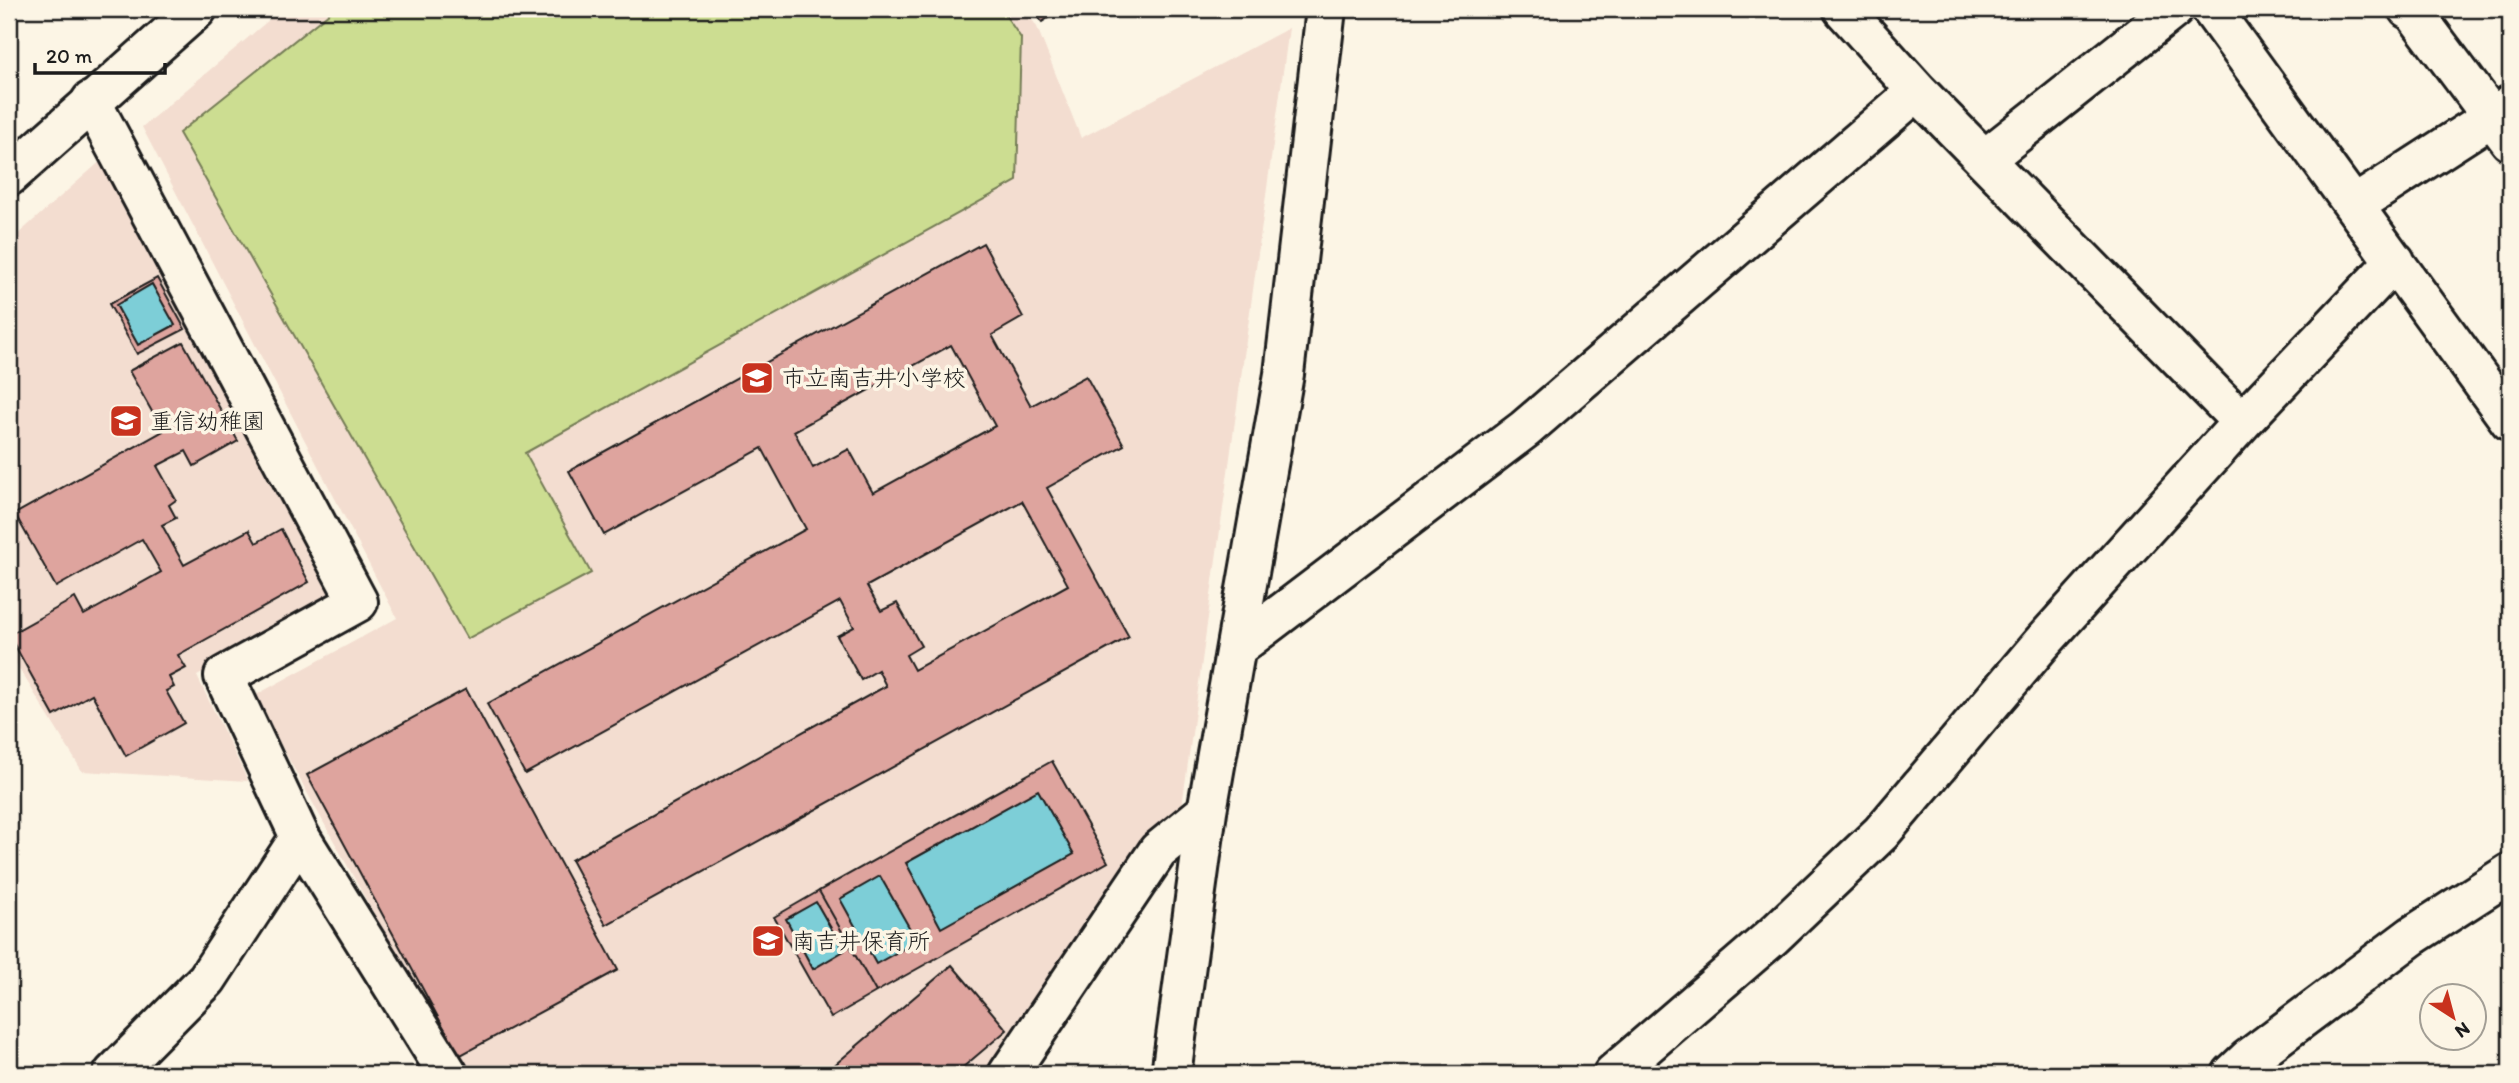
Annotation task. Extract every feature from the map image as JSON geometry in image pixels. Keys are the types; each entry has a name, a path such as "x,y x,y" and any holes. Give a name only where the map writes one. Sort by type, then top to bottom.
{"street":[{"path":"9,176 197,9"},
{"path":"1171,1074 1207,811 1284,374 1326,9"},
{"path":"1843,9 1917,91 2242,422"},
{"path":"1985,159 2174,9"},
{"path":"2211,9 2510,421"},
{"path":"2355,205 2505,121 2408,9"},
{"path":"1236,648 1525,429 1917,91"},
{"path":"91,102 358,602 224,676 300,837 448,1074"},
{"path":"1613,1074 1773,936 1881,833 2041,644 2242,422 2395,261"},
{"path":"1008,1074 1158,851 1207,811"},
{"path":"113,1074 207,979 300,837"},
{"path":"2231,1074 2412,936 2510,873"}],"shaded area":[{"name":"市立南吉井小学校","path":"282,9 1025,9 1037,27 1081,138 1289,28 1180,821 995,1074 462,1074 254,696 397,618 142,127"},
{"name":"重信幼稚園","path":"103,159 338,600 197,676 248,781 82,771 9,652 9,242"}],"green space":[{"path":"334,9 1001,9 1021,38 1017,181 525,453 591,573 467,639 179,133"}],"water":[{"path":"152,284 175,325 138,345 116,305"},
{"path":"1038,790 1074,854 941,928 906,863"},
{"path":"880,876 917,941 876,964 840,899"},
{"path":"816,902 844,951 813,969 786,919"}],"building":[{"path":"1032,9 1062,9 1042,22"},
{"path":"983,243 1023,317 992,335 1031,406 1086,376 1124,445 1047,488 1129,637 606,925 571,860 886,686 878,670 861,680 837,636 854,627 840,601 525,774 487,704 806,529 762,448 604,535 569,471","holes":["951,345 995,426 873,493 849,449 813,468 794,431","1022,501 1068,585 914,670 906,655 921,646 897,603 881,611 867,586"]},
{"path":"157,278 185,329 137,354 109,304","holes":["152,284 175,325 138,345 116,305"]},
{"path":"183,342 238,441 194,466 186,451 157,466 176,500 169,505 176,518 162,525 184,565 249,530 256,543 281,529 309,582 178,655 186,668 169,677 174,687 166,691 184,723 126,756 92,694 54,716 9,635 75,598 84,615 161,572 142,539 56,587 15,514 163,431 129,371"},
{"path":"466,689 618,970 459,1056 307,775"},
{"path":"1052,761 1108,862 876,992 819,891","holes":["1038,790 1074,854 941,928 906,863","880,876 917,941 876,964 840,899"]},
{"path":"819,891 876,992 831,1018 774,917","holes":["816,902 844,951 813,969 786,919"]},
{"path":"952,965 1007,1030 955,1074 824,1074"}],"place":[{"name":"市立南吉井小学校","path":"757,378"},
{"name":"重信幼稚園","path":"126,421"},
{"name":"南吉井保育所","path":"768,941"}]}
